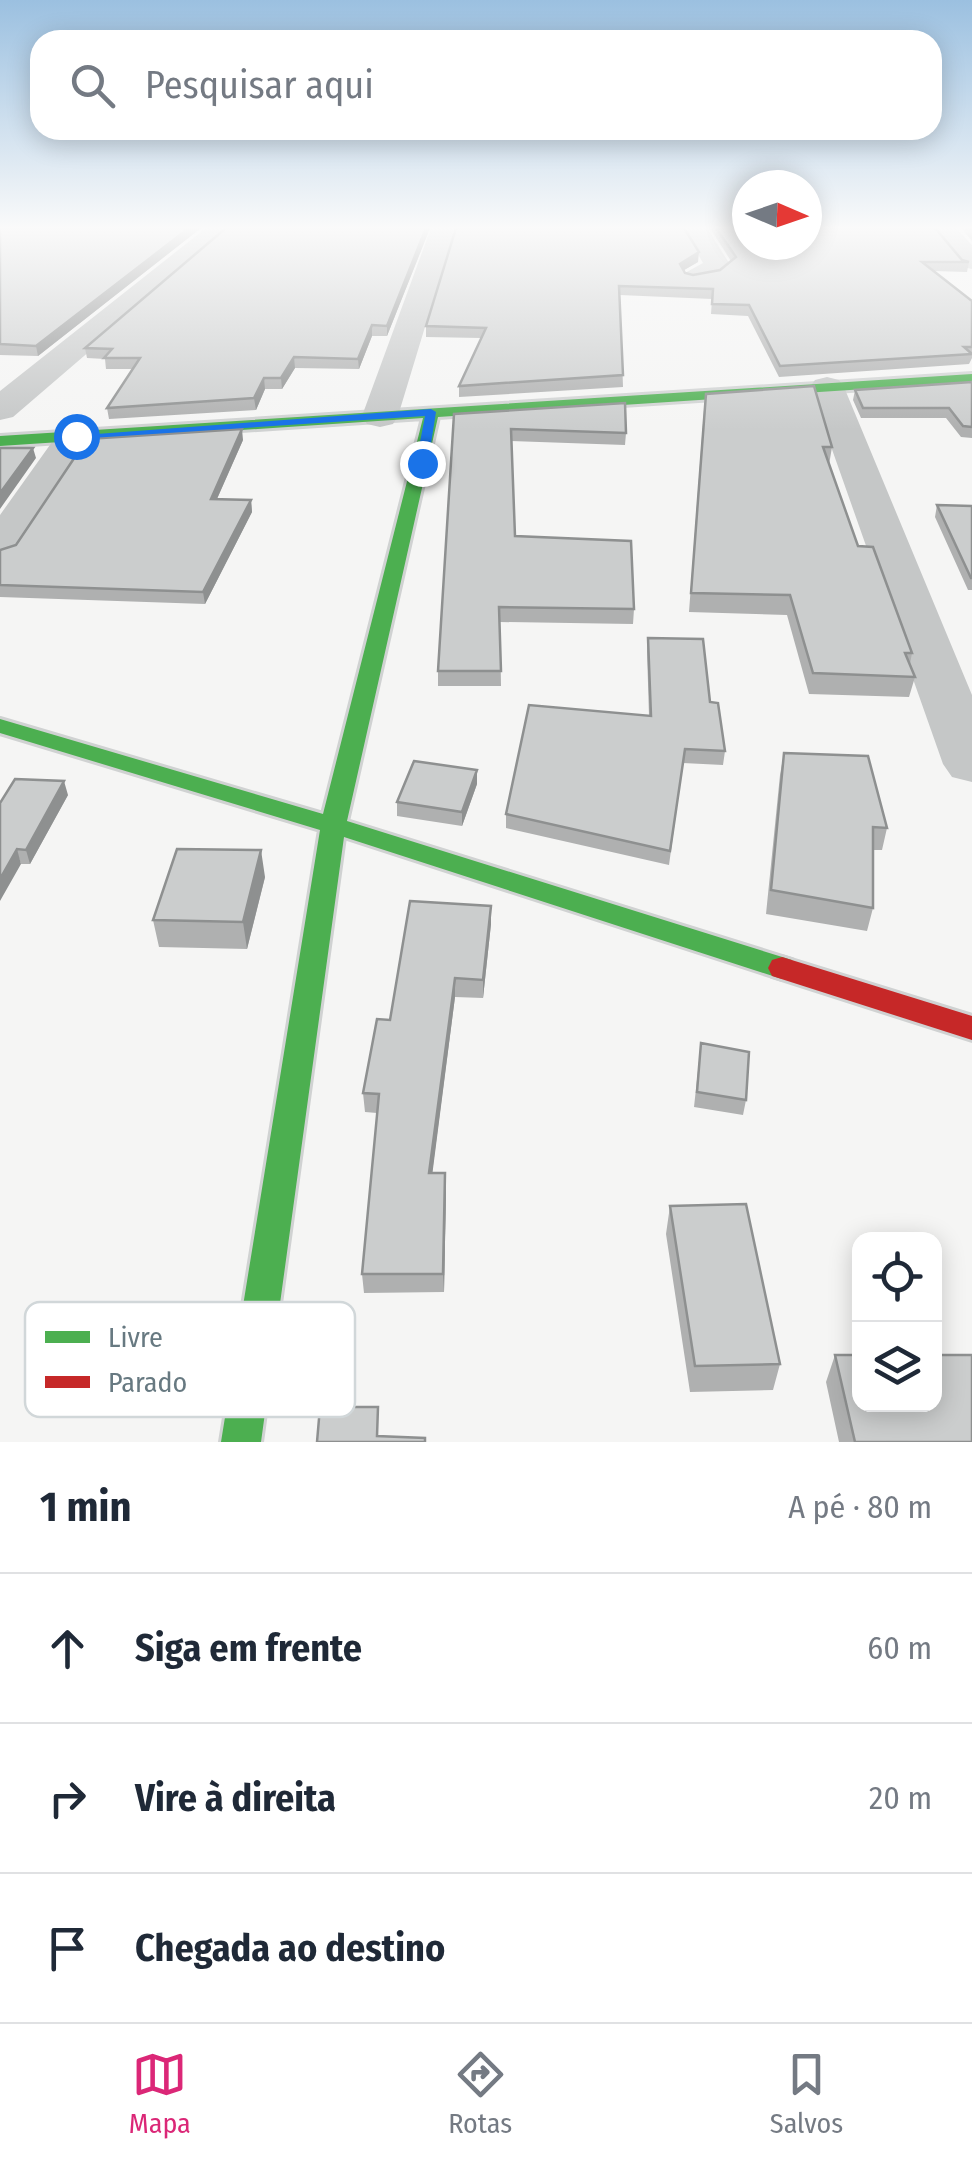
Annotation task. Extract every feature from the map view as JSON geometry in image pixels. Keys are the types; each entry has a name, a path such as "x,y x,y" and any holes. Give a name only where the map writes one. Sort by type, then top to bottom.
{"street":[{"path":"0,409 139,295"},
{"path":"380,416 420,295"},
{"path":"0,441 972,378"},
{"path":"827,387 972,764"},
{"path":"262,1302 334,825 431,412"},
{"path":"0,546 76,436"},
{"path":"0,726 334,825 972,1028"},
{"path":"241,1442 245,1417"}],"building":[{"path":"0,295 102,295 36,346 0,344"},
{"path":"147,295 399,295 387,326 372,325 358,359 294,357 281,378 264,378 254,398 107,408 140,358 104,358 112,349 85,348"},
{"path":"435,295 619,295 623,375 459,386 486,328 426,326"},
{"path":"713,295 965,295 972,301 972,347 964,347 972,354 780,366 749,305 712,304"},
{"path":"972,382 972,427 963,426 949,408 863,408 855,390"},
{"path":"814,386 832,447 823,447 858,546 873,547 912,653 905,653 915,677 813,673 790,595 691,593 706,394"},
{"path":"625,403 626,433 511,429 515,536 631,541 634,609 499,607 501,671 438,671 454,414"},
{"path":"242,429 211,499 251,500 203,592 0,585 0,550 16,545 87,439"},
{"path":"0,448 33,448 0,493"},
{"path":"937,505 972,506 972,578 971,578"},
{"path":"648,638 703,639 710,702 718,703 725,751 685,749 670,851 506,814 529,705 651,716"},
{"path":"784,753 868,756 887,828 873,827 873,908 771,890"},
{"path":"414,761 477,770 462,812 397,802"},
{"path":"15,779 64,781 26,850 17,849 0,879 0,803"},
{"path":"177,849 261,850 243,922 153,920"},
{"path":"410,901 491,906 483,980 455,978 429,1173 445,1173 443,1274 362,1274 379,1094 363,1093 377,1019 390,1020"},
{"path":"701,1043 749,1052 746,1100 697,1092"},
{"path":"746,1204 780,1364 695,1366 670,1206"},
{"path":"835,1355 852,1355 852,1412 942,1412 942,1355 972,1355 972,1442 855,1442"},
{"path":"355,1407 378,1407 377,1436 425,1438 425,1442 317,1442 319,1417 355,1417"}],"traffic: fast":[{"path":"0,441 972,378"},
{"path":"262,1302 333,825 394,560 422,463 431,412"},
{"path":"0,726 333,825 782,968"},
{"path":"241,1442 245,1417"}],"traffic: jam":[{"path":"782,968 972,1028"}],"route":[{"path":"76,436 431,412 422,463"}]}
